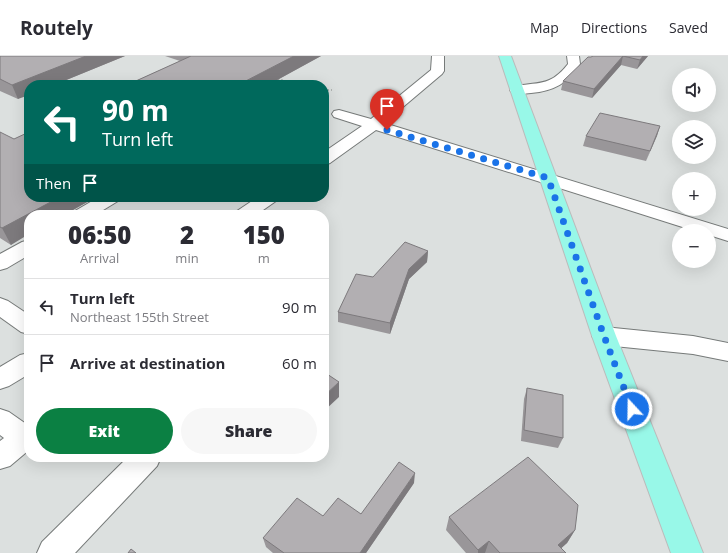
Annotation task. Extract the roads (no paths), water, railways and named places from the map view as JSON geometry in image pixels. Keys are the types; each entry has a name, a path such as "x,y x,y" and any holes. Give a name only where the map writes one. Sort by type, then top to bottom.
{"main road":[{"path":"505,56 604,336 687,553"}],"street":[{"path":"329,156 373,125 436,71 439,58 438,56"},
{"path":"517,90 546,88 557,83 574,64 573,56"},
{"path":"338,114 728,235"},
{"path":"90,210 104,202"},
{"path":"251,210 263,202"},
{"path":"0,263 24,249"},
{"path":"0,306 24,323"},
{"path":"604,336 693,345 728,352"},
{"path":"0,379 24,365"},
{"path":"0,420 24,438 0,457"},
{"path":"52,553 142,462"}]}
